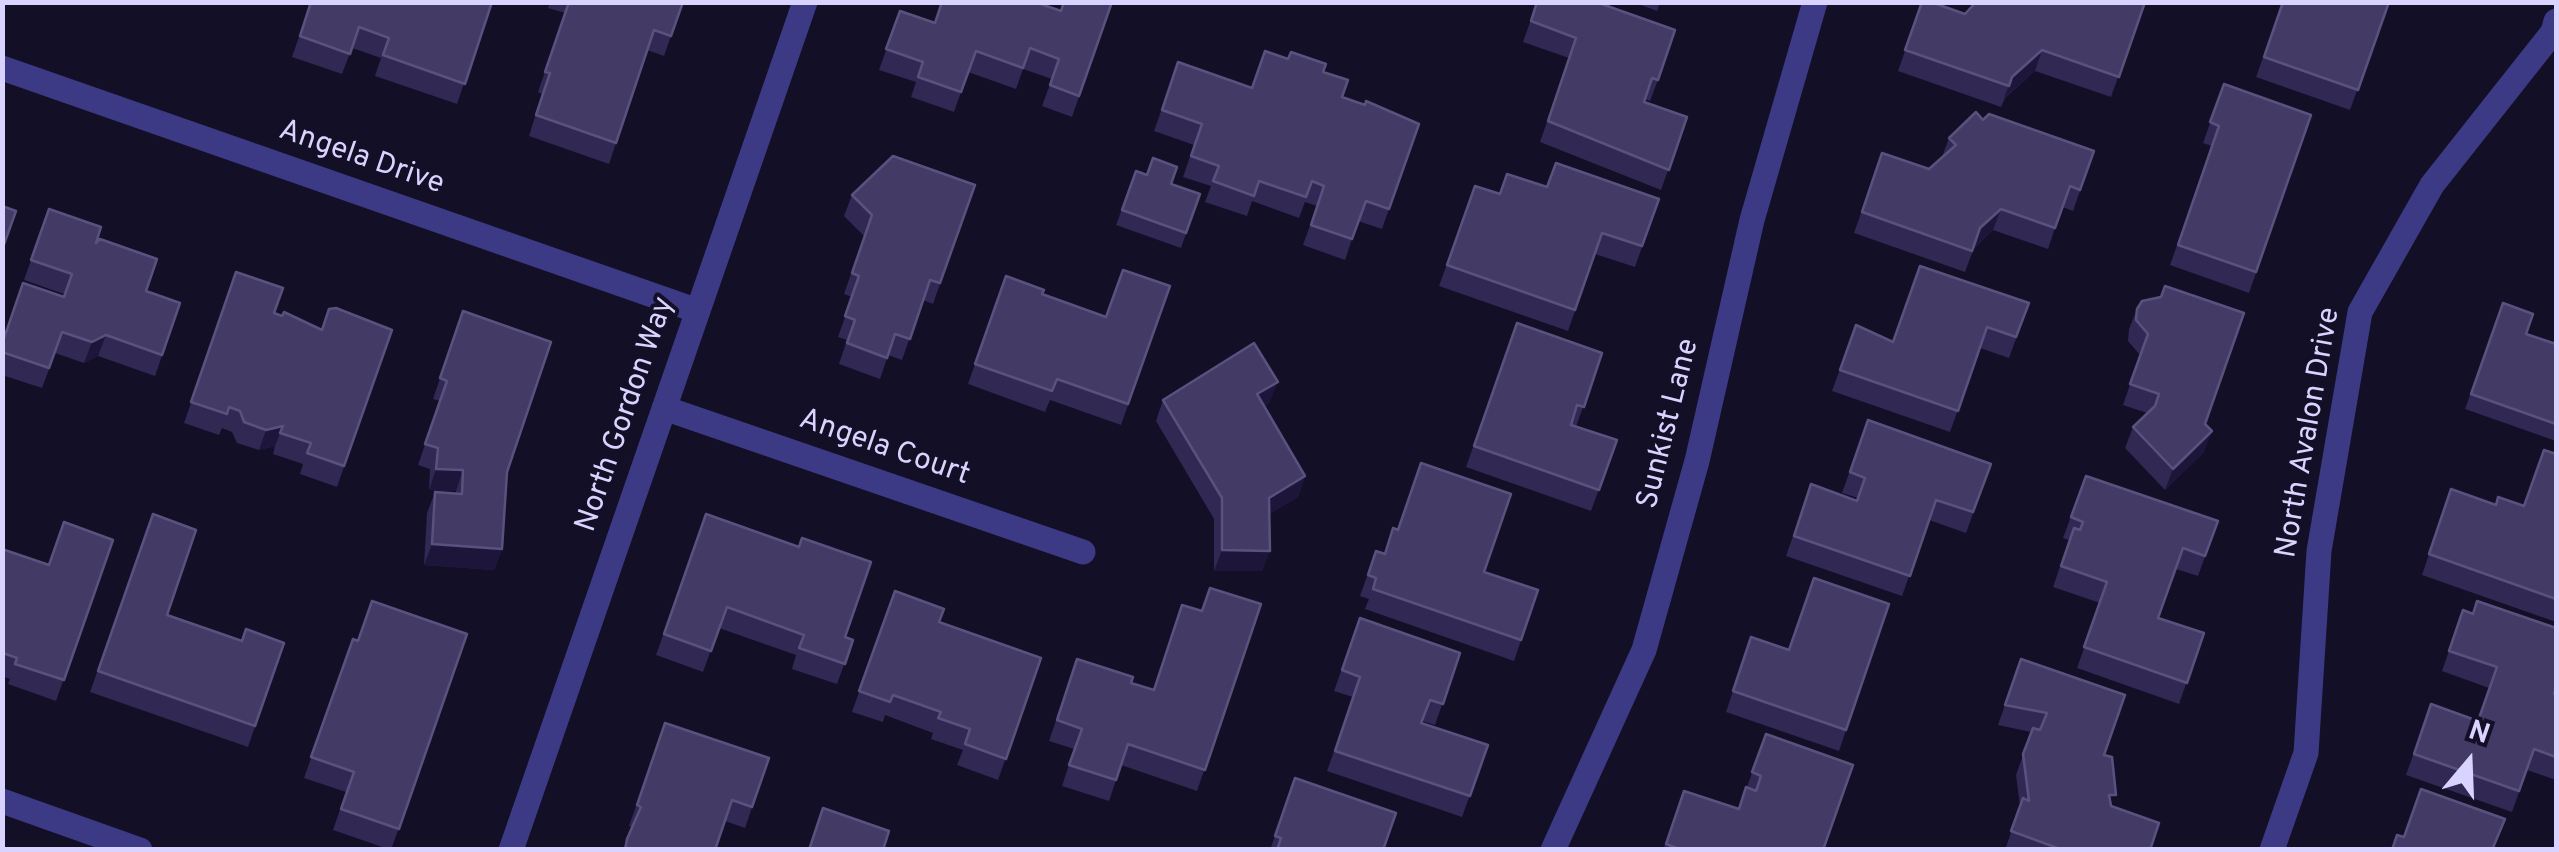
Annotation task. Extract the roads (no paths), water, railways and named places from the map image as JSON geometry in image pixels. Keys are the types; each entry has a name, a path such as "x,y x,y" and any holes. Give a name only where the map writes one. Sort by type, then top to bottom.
{"street":[{"name":"North Gordon Way","path":"512,850 805,2"},
{"name":"Sunkist Lane","path":"1553,850 1644,650 1697,461 1752,220 1815,2"},
{"name":"North Avalon Drive","path":"2272,850 2306,753 2318,551 2360,312 2432,186 2556,21"},
{"name":"Angela Drive","path":"2,68 698,311"},
{"name":"Angela Court","path":"664,408 1083,552"},
{"path":"2,801 140,850"}]}
